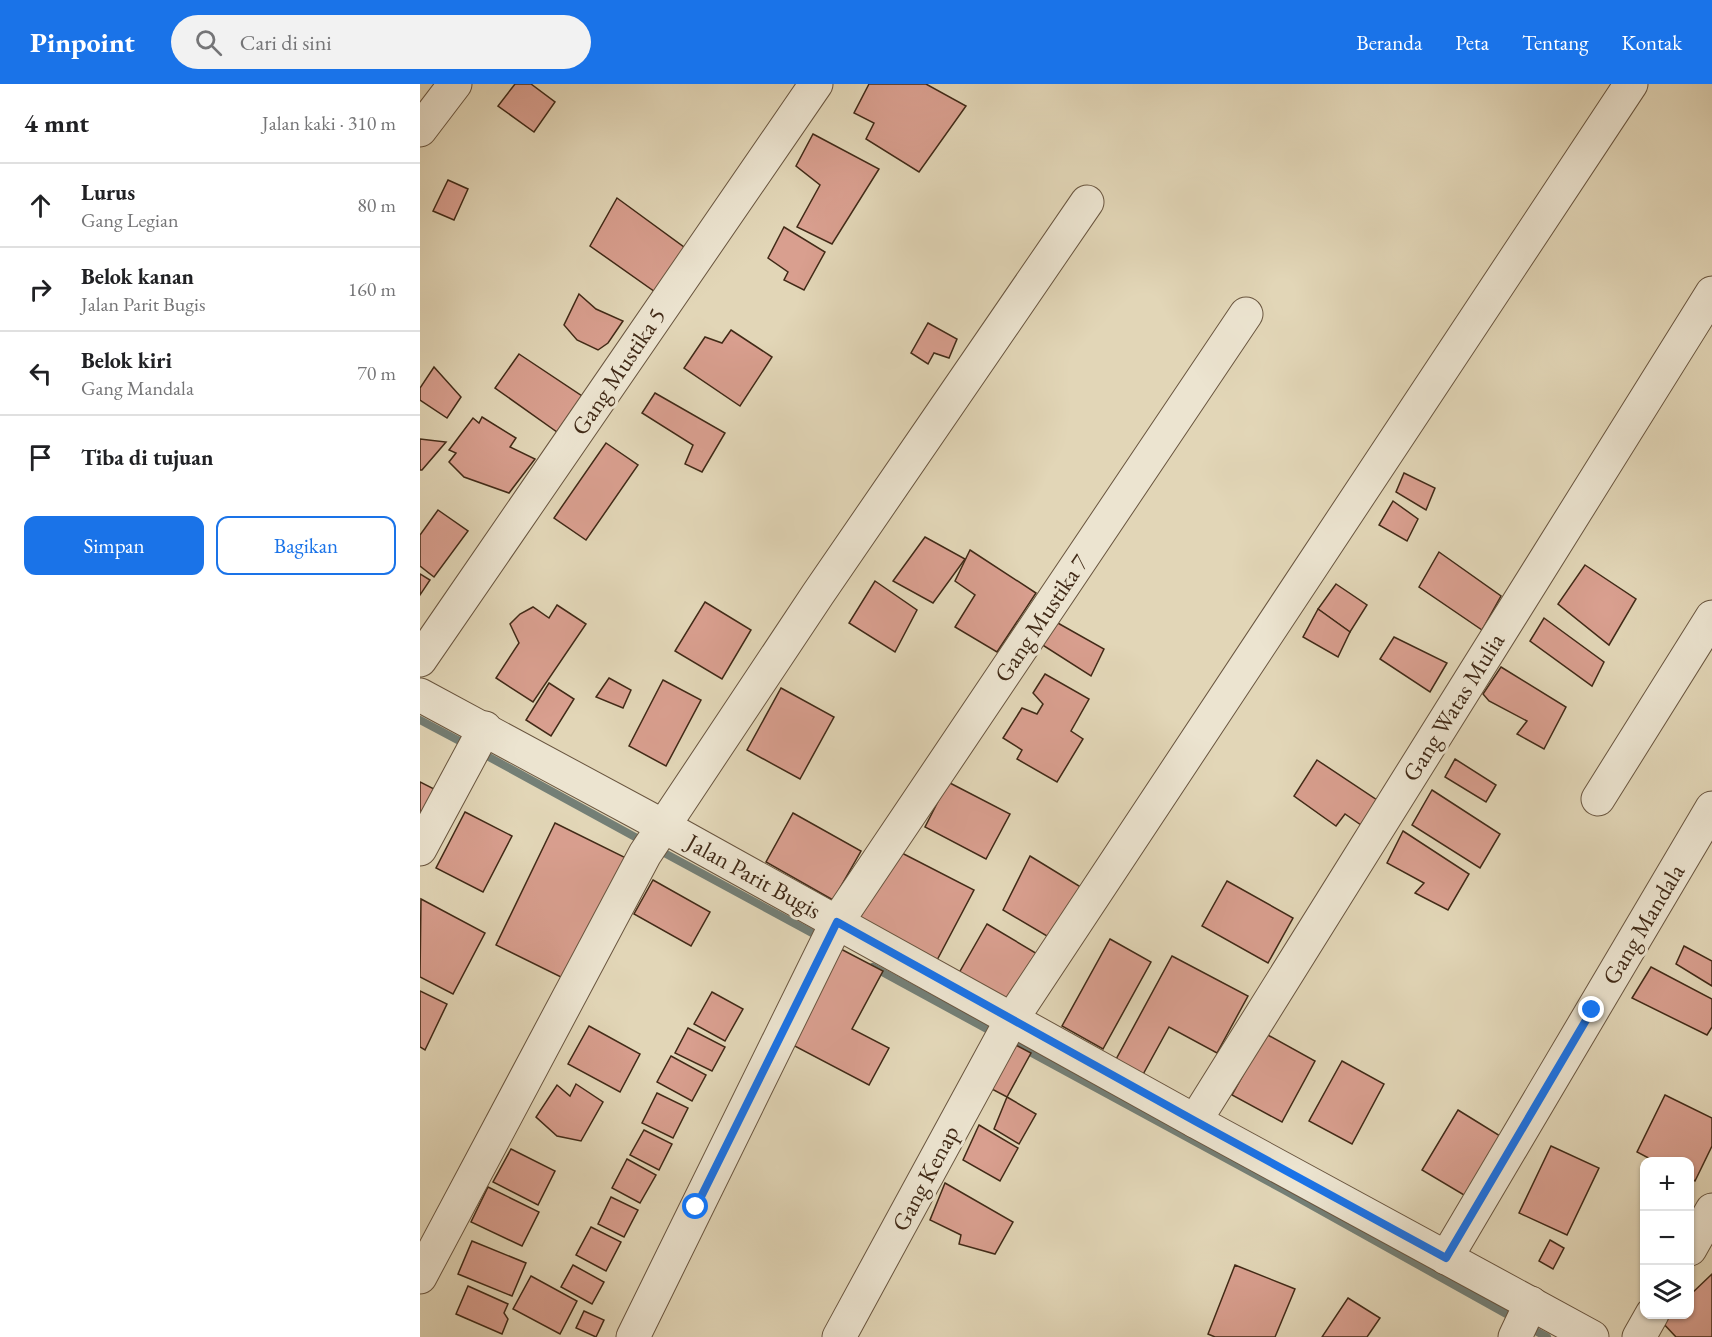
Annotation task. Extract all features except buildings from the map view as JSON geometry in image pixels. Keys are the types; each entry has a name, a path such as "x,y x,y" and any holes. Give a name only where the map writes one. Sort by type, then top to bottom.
{"street":[{"path":"420,130 455,84"},
{"name":"Gang Mustika 5","path":"420,660 816,84"},
{"name":"Gang Kenap","path":"839,1337 1011,1020 1631,84"},
{"path":"420,1277 655,838 812,603 1087,202"},
{"name":"Gang Watas Mulia","path":"1195,1121 1712,293"},
{"name":"Gang Mustika 7","path":"633,1337 829,936 1246,314"},
{"path":"1598,799 1712,617"},
{"name":"Jalan Parit Bugis","path":"420,695 477,742 655,838 829,936 1011,1020 1592,1337"},
{"path":"420,849 477,742"},
{"name":"Gang Mandala","path":"1446,1258 1712,808"},
{"path":"1694,1241 1712,1210"},
{"path":"1515,1337 1531,1303"},
{"path":"1639,1337 1649,1319"}],"waterway":[{"path":"420,720 467,745"},
{"path":"478,751 646,843"},
{"path":"657,849 823,939"},
{"path":"873,967 996,1034"},
{"path":"1008,1040 1517,1320"},
{"path":"1528,1327 1547,1337"}],"route":[{"path":"696,1207 819,954 837,922 1446,1258 1592,1010"}]}
